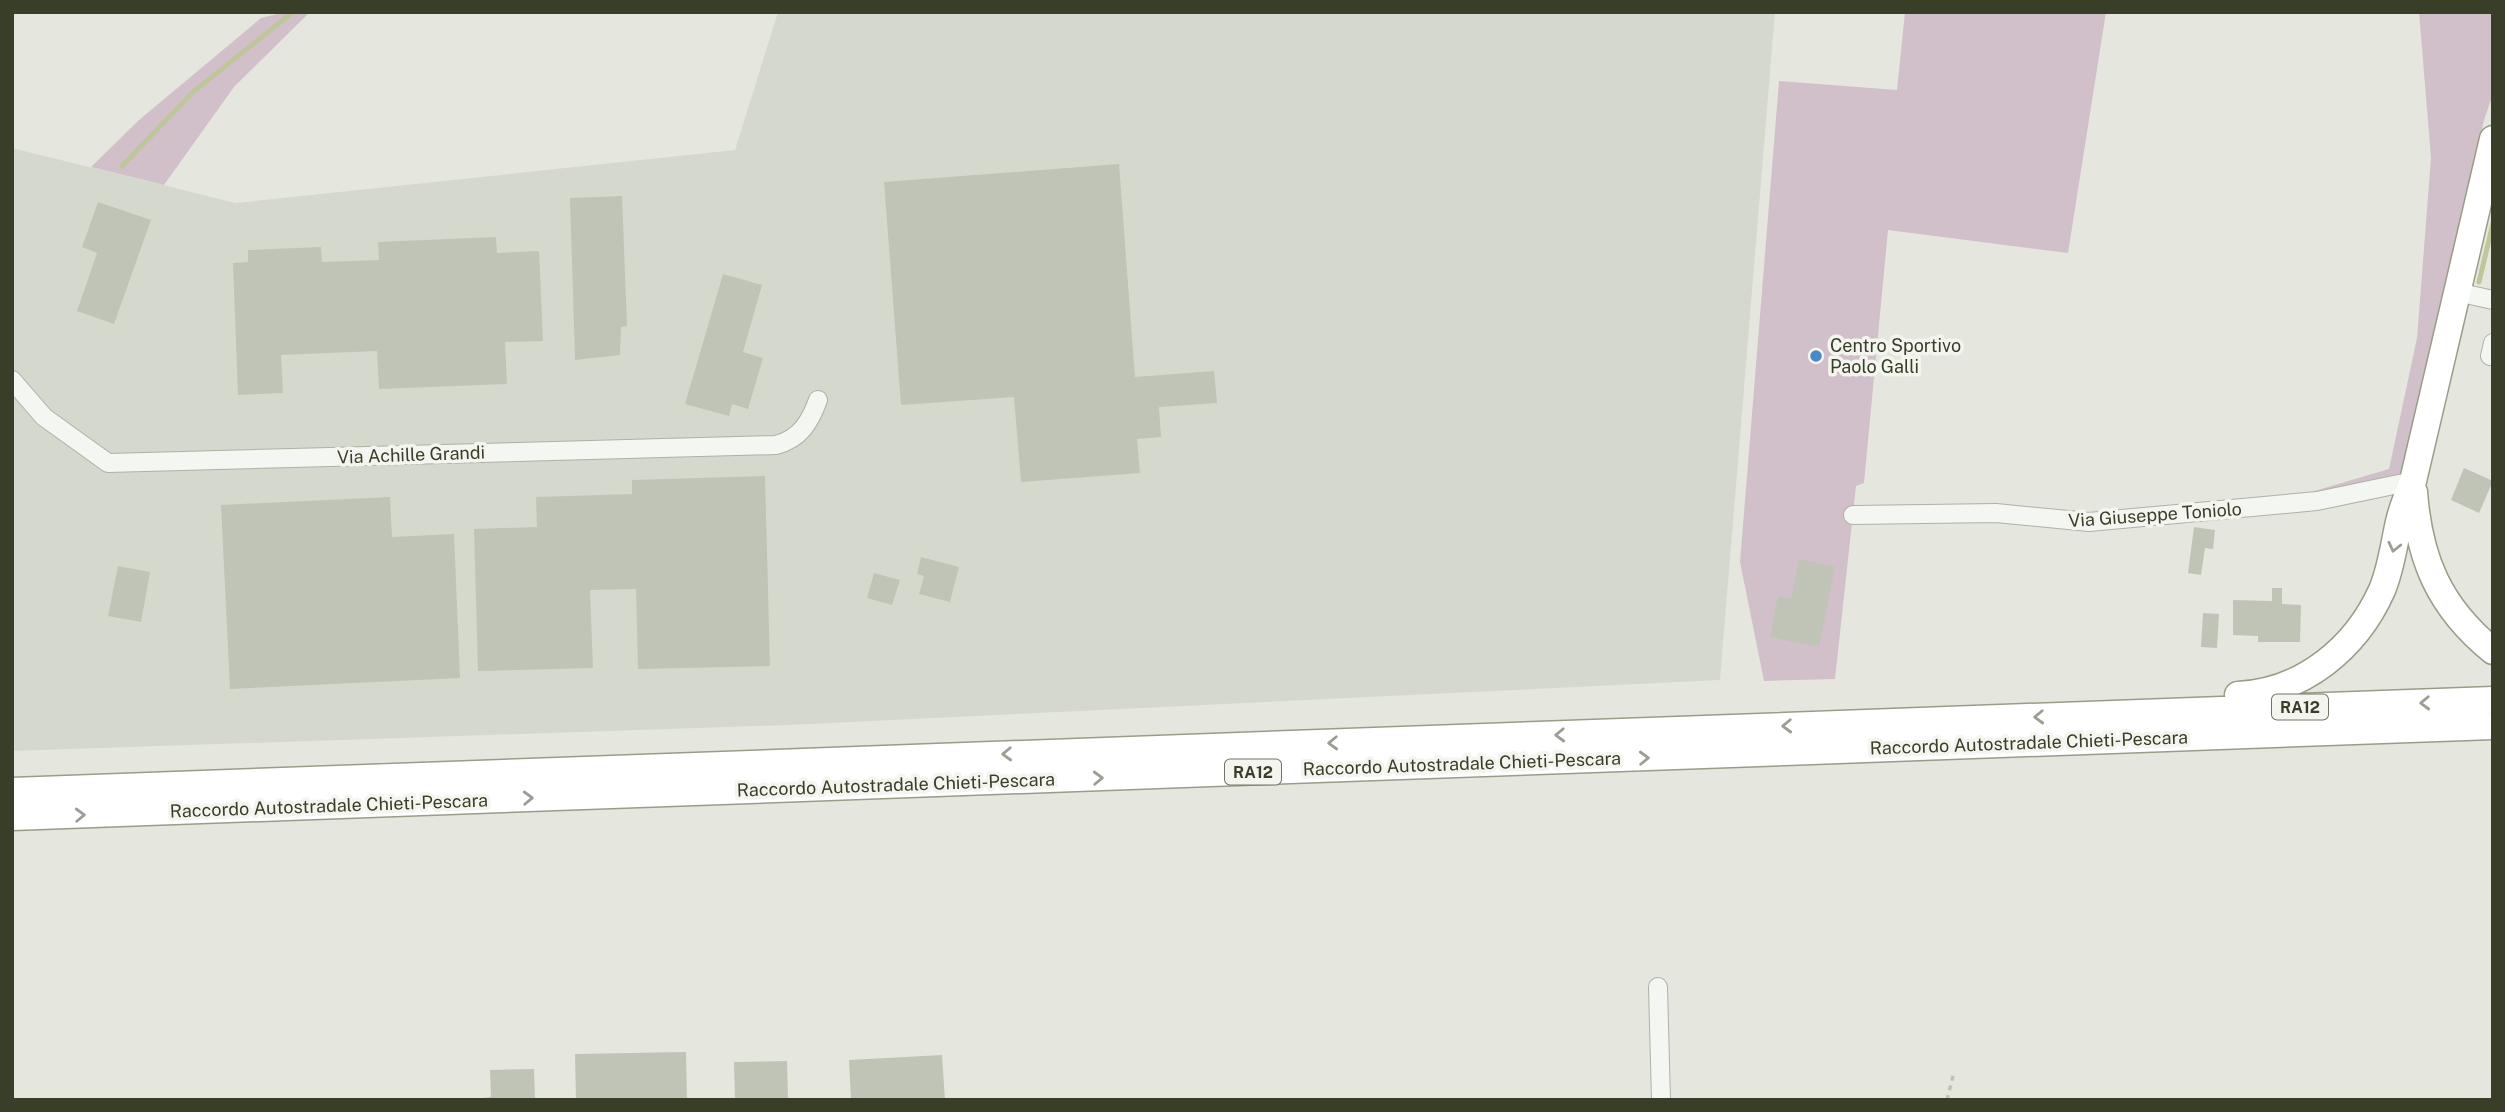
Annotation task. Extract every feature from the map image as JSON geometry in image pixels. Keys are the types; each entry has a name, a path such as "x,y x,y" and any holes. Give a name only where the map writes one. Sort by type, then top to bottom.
{"highway":[{"path":"2107,715 2134,700 2256,694 2294,682 2318,668 2352,637 2379,596 2413,481 2493,139"},
{"path":"2413,481 2422,551 2435,582 2457,616 2493,651"},
{"name":"Raccordo Autostradale Chieti-Pescara","path":"12,791 2493,700"},
{"name":"Raccordo Autostradale Chieti-Pescara","path":"12,817 2493,726"}],"street":[{"path":"2456,292 2493,300"},
{"name":"Via Achille Grandi","path":"12,380 44,417 108,463 776,445 789,442 800,433 811,419 818,400"},
{"name":"Via Giuseppe Toniolo","path":"1853,515 1996,513 2089,522 2317,501 2413,481"},
{"path":"2457,616 2493,638"},
{"path":"1658,987 1661,1100"}],"path":[{"path":"1947,1100 1954,1072"}],"shaded area":[{"path":"286,12 310,12 234,87 164,185 91,167 139,120 261,18"},
{"path":"778,12 1775,12 1720,680 789,725 12,751 12,148 236,203 735,150"},
{"name":"Centro Sportivo Paolo Galli","path":"1905,12 2106,12 2068,253 1888,230 1864,483 1856,486 1835,679 1764,681 1740,562 1779,81 1897,90"},
{"path":"2419,12 2493,12 2493,94 2484,120 2406,475 2311,492 2389,469 2417,338 2431,158"}],"building":[{"path":"1119,164 1135,377 1214,371 1217,403 1159,407 1161,437 1137,439 1140,473 1021,482 1014,397 901,405 884,182"},
{"path":"622,196 627,326 621,327 620,355 575,360 570,198"},
{"path":"98,202 151,220 114,324 77,311 97,253 82,247"},
{"path":"496,237 497,253 539,251 543,341 505,342 507,384 379,389 377,351 281,355 283,393 238,395 233,263 248,262 248,250 321,247 322,262 379,260 378,242"},
{"path":"723,274 762,285 743,352 763,358 748,409 732,404 729,416 685,404"},
{"path":"2464,468 2493,481 2479,513 2451,500"},
{"path":"765,476 770,666 638,669 636,589 590,590 593,668 478,671 474,529 537,527 536,497 632,494 632,480"},
{"path":"390,497 392,537 454,534 460,678 230,689 221,505"},
{"path":"2194,527 2215,530 2213,549 2205,548 2201,575 2188,573"},
{"path":"921,557 959,567 950,602 919,594 924,576 917,574"},
{"path":"1799,559 1835,567 1819,647 1770,637 1778,596 1791,599"},
{"path":"118,566 150,572 141,622 108,616"},
{"path":"874,573 900,580 892,605 867,598"},
{"path":"2272,588 2282,588 2282,604 2301,605 2300,642 2258,642 2258,636 2233,635 2233,600 2272,601"},
{"path":"2203,613 2219,614 2217,648 2201,647"},
{"path":"686,1052 687,1100 576,1100 575,1054"},
{"path":"942,1055 945,1100 851,1100 849,1060"},
{"path":"787,1061 788,1100 735,1100 734,1062"},
{"path":"534,1069 535,1100 468,1100 491,1097 490,1070"}],"waterway":[{"path":"122,166 193,92 293,12"},
{"path":"2479,282 2493,223"}],"place":[{"name":"Centro Sportivo Paolo Galli","path":"1816,356"}]}
